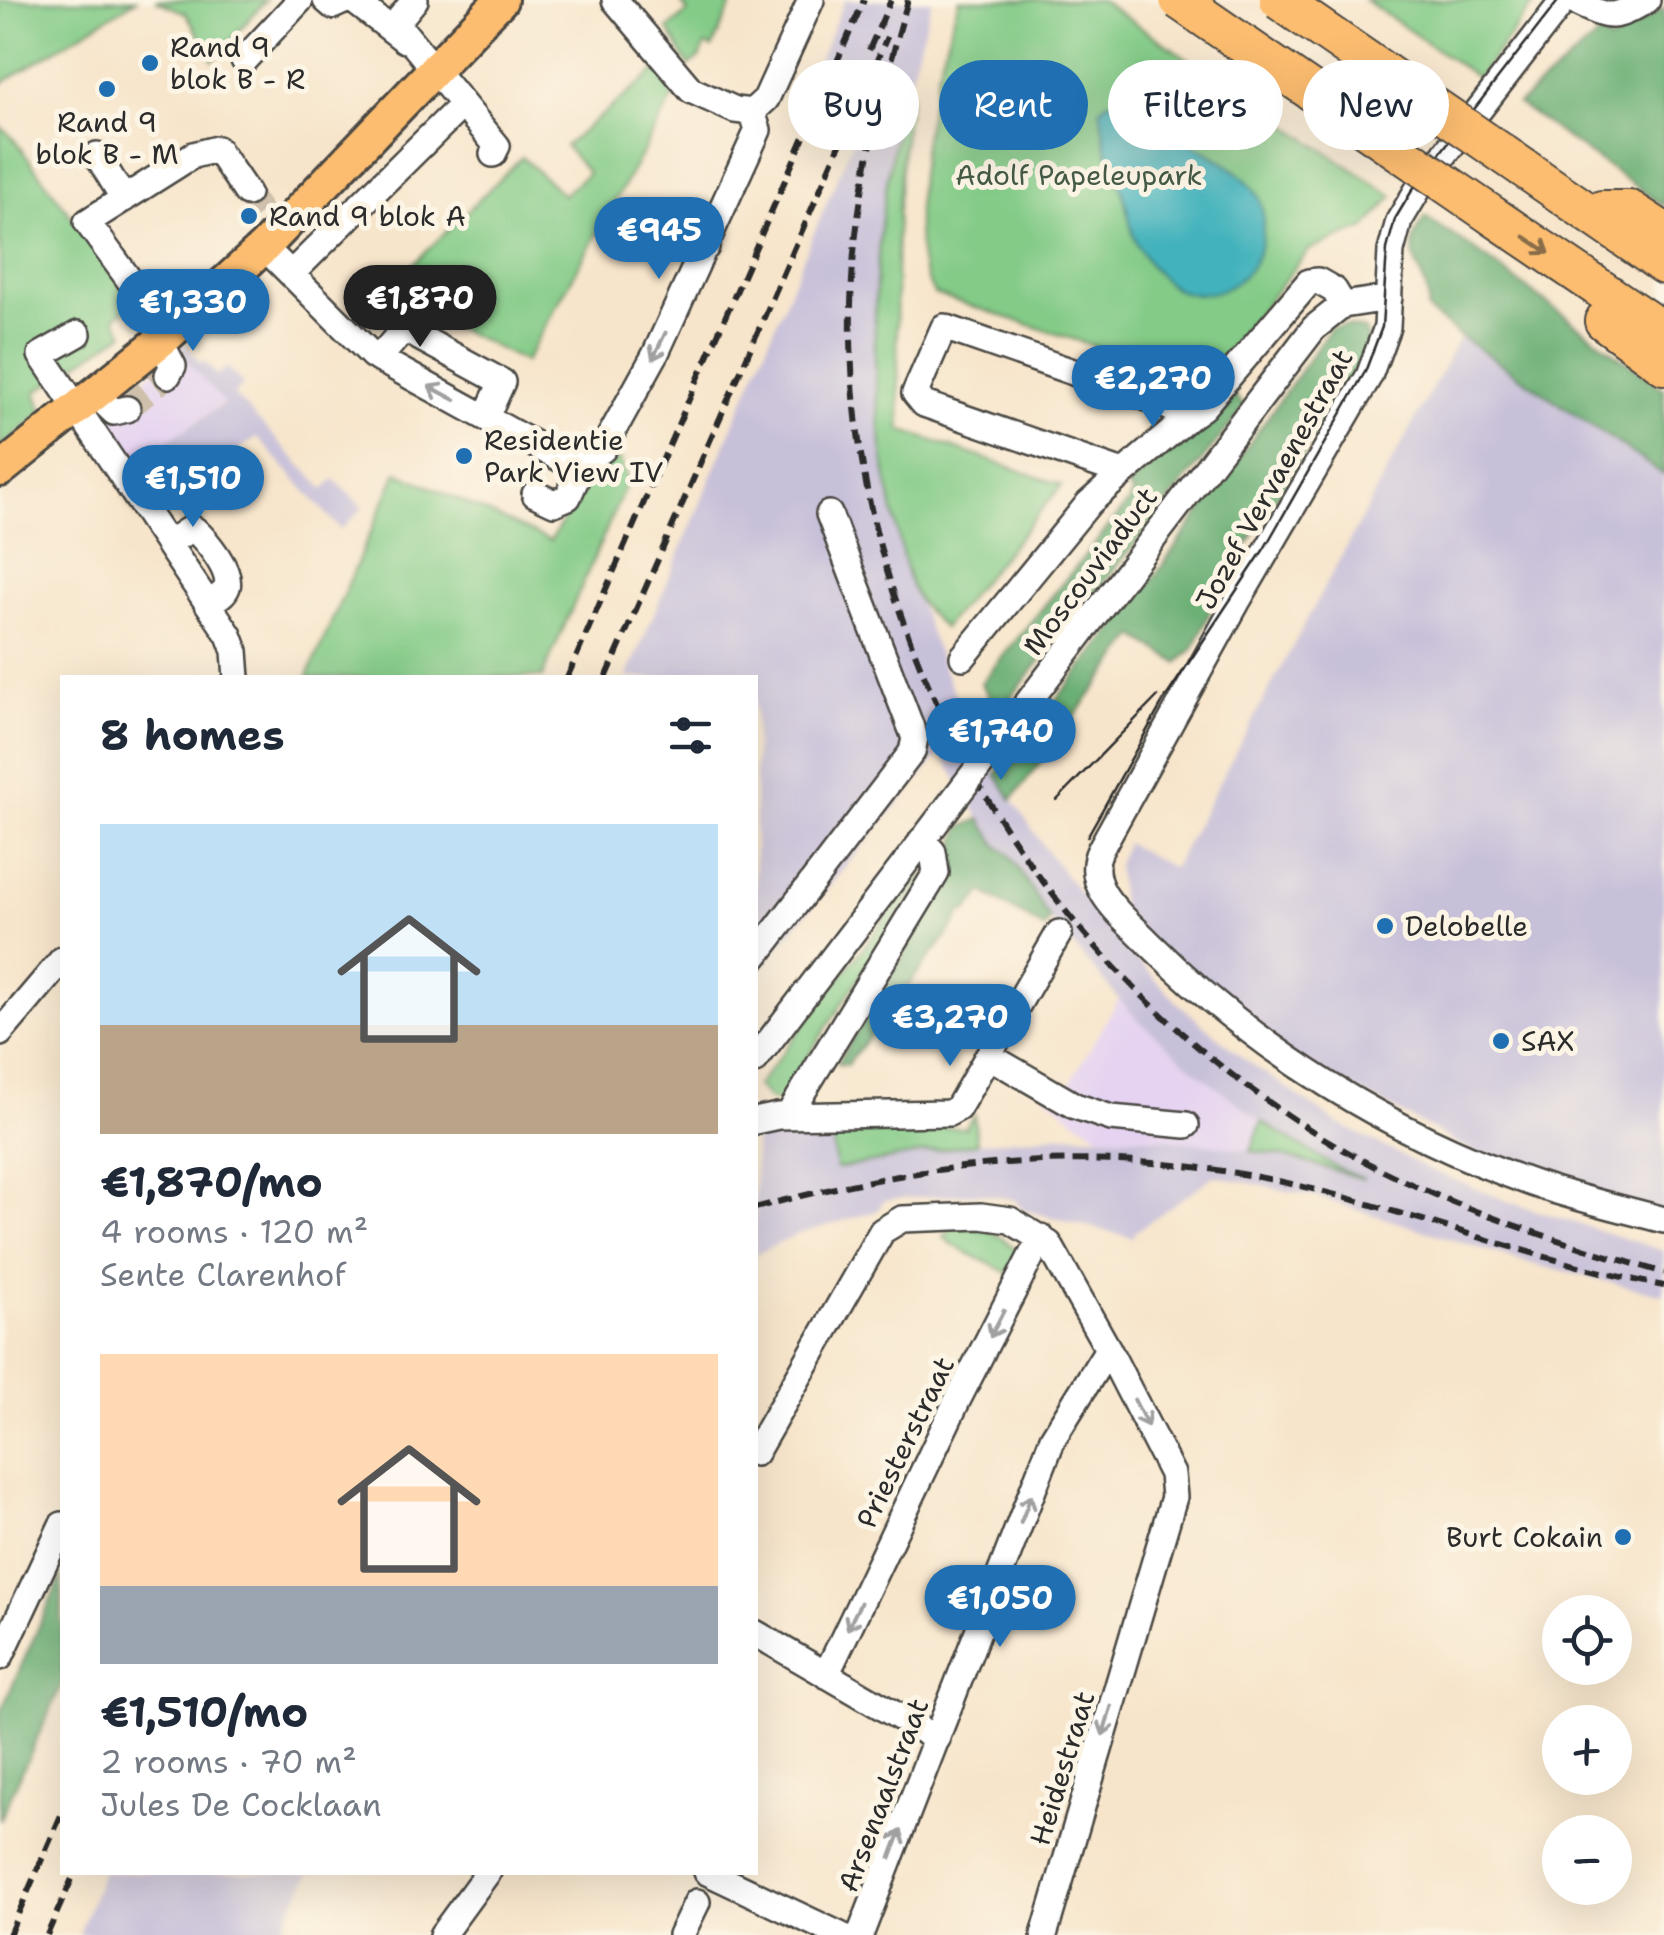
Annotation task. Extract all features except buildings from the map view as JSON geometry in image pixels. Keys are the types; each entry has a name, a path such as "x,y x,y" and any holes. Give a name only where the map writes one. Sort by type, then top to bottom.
{"highway":[{"path":"1179,0 1664,332"},
{"path":"1279,0 1664,265"},
{"path":"1584,210 1630,210 1664,232"},
{"path":"1580,275 1598,317 1664,365"}],"main road":[{"path":"0,470 165,337 268,234 425,60 501,0"}],"street":[{"path":"244,60 300,0"},
{"path":"326,0 333,6 350,0 425,60"},
{"path":"416,0 396,23 497,146 493,154"},
{"path":"615,0 691,90 735,110 752,112 766,100 811,0"},
{"path":"1558,3 1619,17 1647,0"},
{"name":"Jozef Vervaenestraat","path":"1558,3 1420,186 1399,221 1391,251 1387,327 1370,376 1237,602 1098,856 1095,880 1182,976 1254,1035 1325,1084 1402,1127 1488,1166 1534,1184 1664,1220"},
{"path":"291,274 462,104"},
{"path":"268,234 291,274 378,359 562,458 582,463 603,449 706,247 758,130 752,112"},
{"path":"168,375 172,366 165,337 86,222 194,155 216,149 247,193"},
{"path":"97,156 124,200"},
{"path":"657,222 706,247"},
{"path":"963,656 1089,503 1203,407 1309,282 1318,281 1334,290 1344,305 1389,298"},
{"name":"Moscouviaduct","path":"758,1056 1314,328 1344,305"},
{"path":"1122,473 924,404 916,393 944,328 1156,401 1189,417"},
{"path":"378,359 404,329 421,338 502,382 486,417"},
{"path":"78,334 42,356 85,401 169,543 195,530 226,574 228,584 224,592 208,603 232,642 237,675"},
{"path":"85,401 114,412 127,409"},
{"path":"535,494 554,503 568,497 582,463"},
{"path":"758,953 912,752 916,738 830,514"},
{"path":"788,1116 936,873 933,852 922,840"},
{"path":"758,1121 788,1116 949,1113 962,1103 1059,933"},
{"path":"0,1033 60,962"},
{"path":"989,1056 1075,1106 1111,1118 1186,1126"},
{"path":"758,1448 879,1236 892,1222 981,1216 1010,1220 1041,1237"},
{"name":"Heidestraat","path":"1041,1237 1060,1261 1108,1349 1172,1474 1174,1496 1044,1935"},
{"name":"Priesterstraat","path":"826,1675 957,1401 1041,1237"},
{"name":"Arsenaalstraat","path":"860,1935 1053,1438 1108,1349"},
{"path":"3,1643 60,1528"},
{"path":"758,1636 937,1738"},
{"path":"442,1935 486,1875"},
{"path":"713,1875 840,1935"},
{"path":"681,1935 697,1902"}],"shaded area":[{"path":"845,0 932,0 915,60 819,60"},
{"path":"849,150 893,150 875,279 875,378 898,535 948,680 996,774 1050,856 1110,932 1179,1004 1243,1058 1337,1123 1430,1170 1510,1202 1664,1251 1664,1295 1531,1264 1313,1196 1214,1176 1135,1232 1133,1238 1023,1210 1015,1200 980,1193 884,1200 877,1211 798,1234 758,1254 758,1137 830,1125 837,1169 977,1143 1065,1134 1159,1138 1219,1146 1280,1155 1355,1175 1262,1122 1133,1015 1050,919 1010,855 998,846 980,819 941,753 758,971 758,675 628,675"},
{"path":"1460,336 1664,475 1664,1220 1534,1184 1254,1035 1122,915 1117,864 1126,843 1173,868"},
{"path":"185,343 200,363 204,361 217,375 227,367 243,384 234,395 324,489 334,479 363,508 341,530 257,437 160,503 133,464 224,403 177,350"},
{"path":"177,350 224,402 133,464 101,416"},
{"path":"1120,997 1133,1015 1196,1071 1262,1122 1250,1151 1159,1138 1101,1135 1073,1118 1001,1058 1068,1086"},
{"path":"100,1875 309,1875 278,1935 79,1935"}],"green space":[{"path":"0,0 136,0 0,84"},
{"path":"155,0 266,0 213,60 186,13"},
{"path":"679,0 734,0 712,48 706,45 689,66 668,29 688,12"},
{"name":"Adolf Papeleupark","path":"959,0 1100,0 1190,60 1108,60 1108,150 1283,150 1283,122 1303,136 1303,150 1324,150 1393,196 1366,228 1309,250 1206,378 1150,364 934,294 922,266 918,202 926,132 939,70 939,150 1088,150 1088,60 942,60"},
{"path":"1365,0 1526,0 1533,5 1478,78"},
{"path":"1664,8 1664,206 1518,104 1600,34 1610,42"},
{"path":"660,67 678,89 525,362 385,292 522,157 563,195 588,173 565,146"},
{"path":"0,126 136,303 115,317 124,333 36,392 43,412 0,448"},
{"path":"893,150 903,150 896,261 901,430 1062,485 943,628 913,591 884,459 875,354 875,301"},
{"path":"1425,217 1664,389 1664,475 1427,310 1427,291 1413,248"},
{"path":"1331,328 1365,330 1369,342 1361,363 1220,588 1194,648 1178,663 1135,636 1012,800 996,774 1148,586"},
{"path":"1232,392 1245,407 999,712 981,683 1128,503 1133,492 1127,486"},
{"path":"619,458 628,480 543,675 308,675 397,472 550,541 594,472"},
{"path":"980,819 998,846 1010,855 1050,919 1044,928 983,892 966,912 962,911 847,1065 837,1064 954,874 960,828"},
{"path":"920,874 924,877 780,1100 771,1101 758,1085"},
{"path":"974,1115 977,1143 836,1169 831,1125 965,1128"},
{"path":"1262,1122 1335,1167 1364,1179 1280,1155 1250,1151"},
{"path":"958,1224 991,1232 1019,1253 1007,1273 943,1237"},
{"path":"60,1579 60,1688 0,1820 0,1713"}],"water":[{"path":"1108,101 1108,150 1203,150 1248,182 1261,204 1262,242 1241,278 1217,291 1188,293 1175,288 1151,267 1135,240 1106,149 1100,109"}],"tunnel":[{"path":"247,193 265,218"},
{"path":"127,409 168,375"}],"tram line":[{"path":"1087,837 1164,700 1264,549 1365,372 1382,327 1387,249 1395,219 1416,184 1559,0"},
{"path":"1057,800 1158,696"}],"railway":[{"path":"568,675 864,0"},
{"path":"869,50 891,0"},
{"path":"908,0 878,113 857,228 851,306 858,432 882,554 923,673 979,785 1049,889 1131,985 1224,1069 1327,1140 1407,1182 1534,1232 1664,1273"},
{"path":"607,675 887,37"},
{"path":"758,1207 890,1177 958,1167 1095,1160 1163,1164 1300,1186 1572,1264 1664,1286"},
{"path":"9,1935 60,1818"},
{"path":"47,1935 74,1875"}],"place":[{"name":"Rand 9 blok B - R","path":"150,63"},
{"name":"Rand 9 blok B - M","path":"107,89"},
{"name":"Rand 9 blok A","path":"249,216"},
{"name":"Residentie Park View IV","path":"464,456"},
{"name":"Delobelle","path":"1385,926"},
{"name":"SAX","path":"1501,1041"},
{"name":"Burt Cokain","path":"1623,1537"}]}
